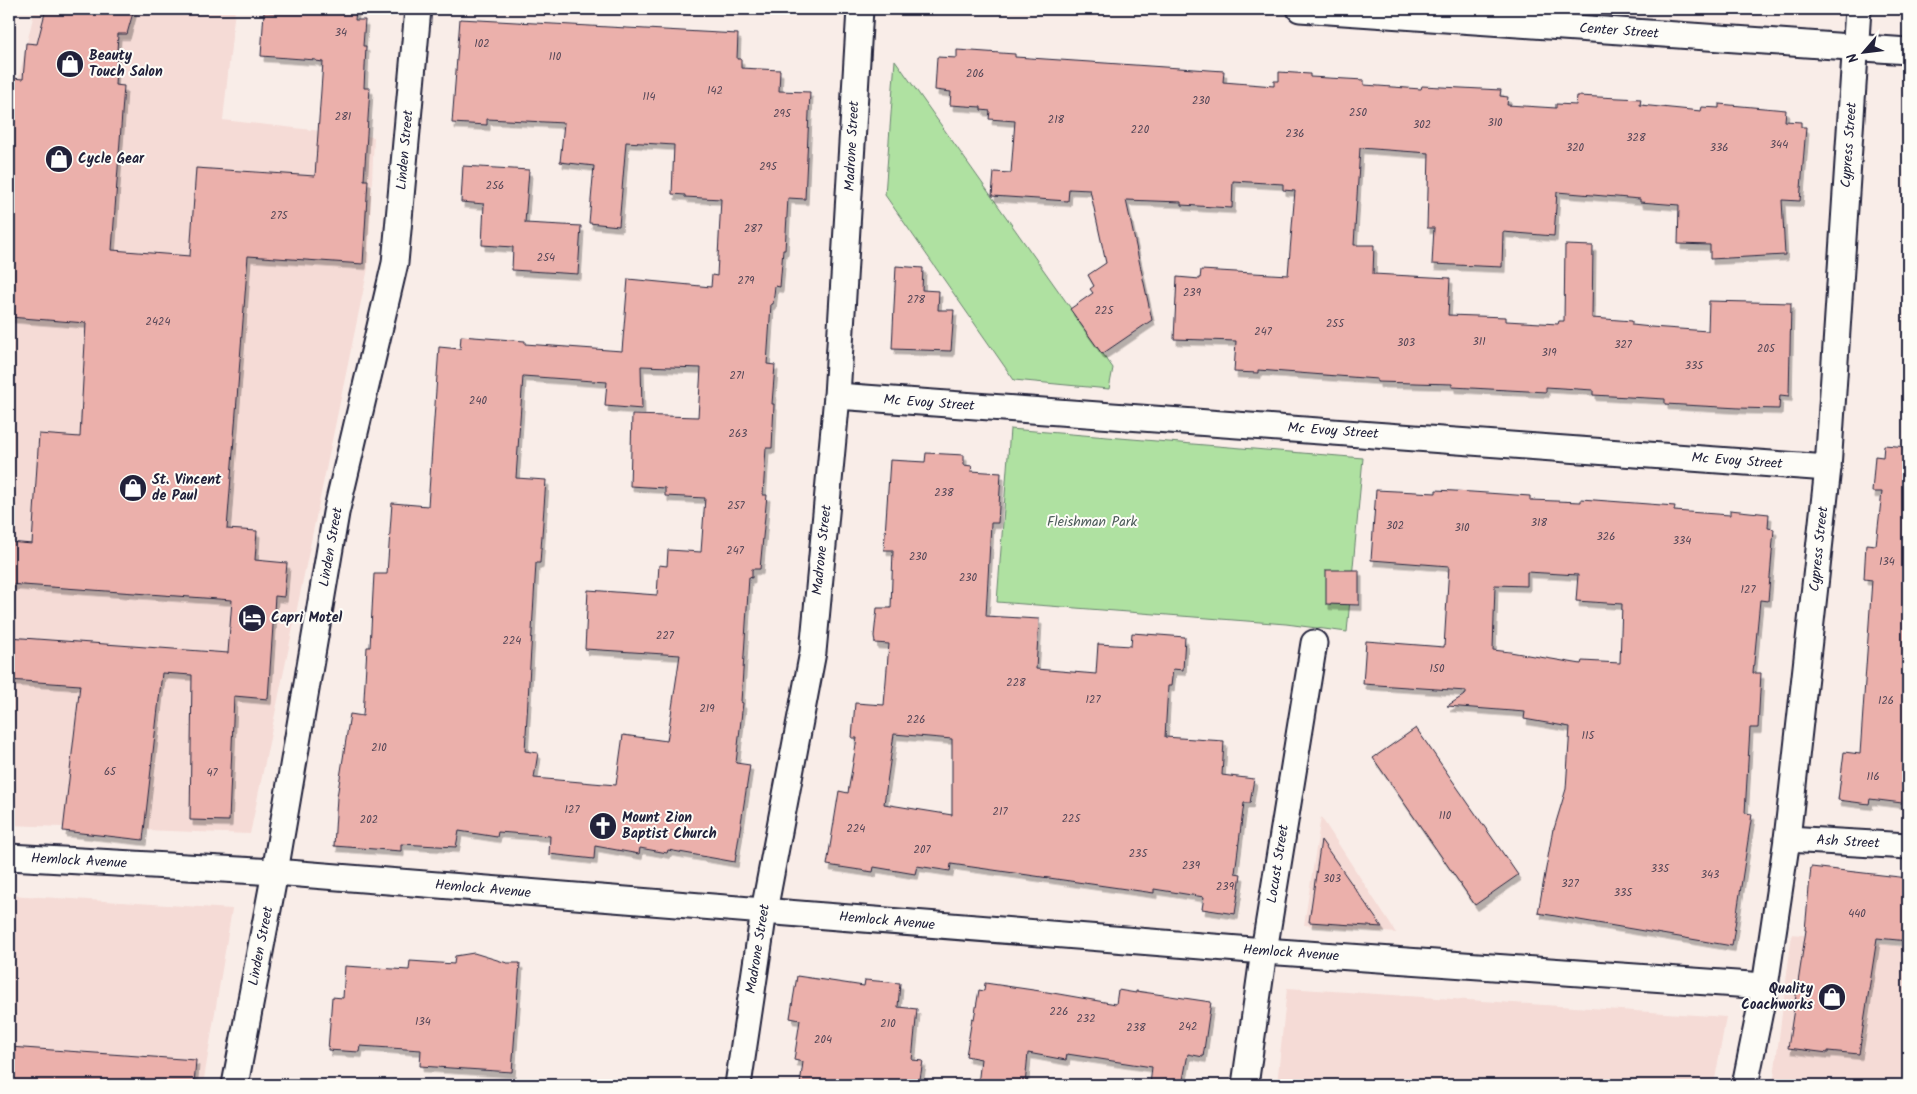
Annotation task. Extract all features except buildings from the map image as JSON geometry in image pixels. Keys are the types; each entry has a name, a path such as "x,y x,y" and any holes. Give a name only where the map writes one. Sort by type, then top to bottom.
{"street":[{"name":"Linden Street","path":"235,1085 275,872 336,513 395,263 418,9"},
{"name":"Madrone Street","path":"738,1085 764,911 813,652 837,396 860,9"},
{"name":"Center Street","path":"1300,9 1908,51"},
{"name":"Cypress Street","path":"1745,1085 1765,986 1787,839 1828,468 1858,9"},
{"name":"Mc Evoy Street","path":"837,396 1828,468"},
{"name":"Locust Street","path":"1244,1085 1314,643"},
{"name":"Ash Street","path":"1787,839 1908,846"},
{"name":"Hemlock Avenue","path":"9,857 275,872 1264,951 1765,986"}],"shaded area":[{"path":"35,9 235,9 223,120 374,137 368,268 250,834 9,825 9,118"},
{"path":"1321,817 1396,933 1304,925"},
{"path":"9,895 232,909 203,1085 9,1085"},
{"path":"1792,934 1908,947 1908,1076 1871,1085 1773,1085"},
{"path":"1287,988 1726,1017 1714,1085 1277,1085"}],"green space":[{"path":"895,60 1113,368 1109,389 1014,380 885,195"},
{"name":"Fleishman Park","path":"1010,429 1363,458 1347,632 1286,624 997,602"}],"place":[{"name":"Beauty Touch Salon","path":"70,64"},
{"name":"Cycle Gear","path":"59,159"},
{"name":"St. Vincent de Paul","path":"133,488"},
{"name":"Capri Motel","path":"252,618"},
{"name":"Mount Zion Baptist Church","path":"603,826"},
{"name":"Quality Coachworks","path":"1832,997"}]}
